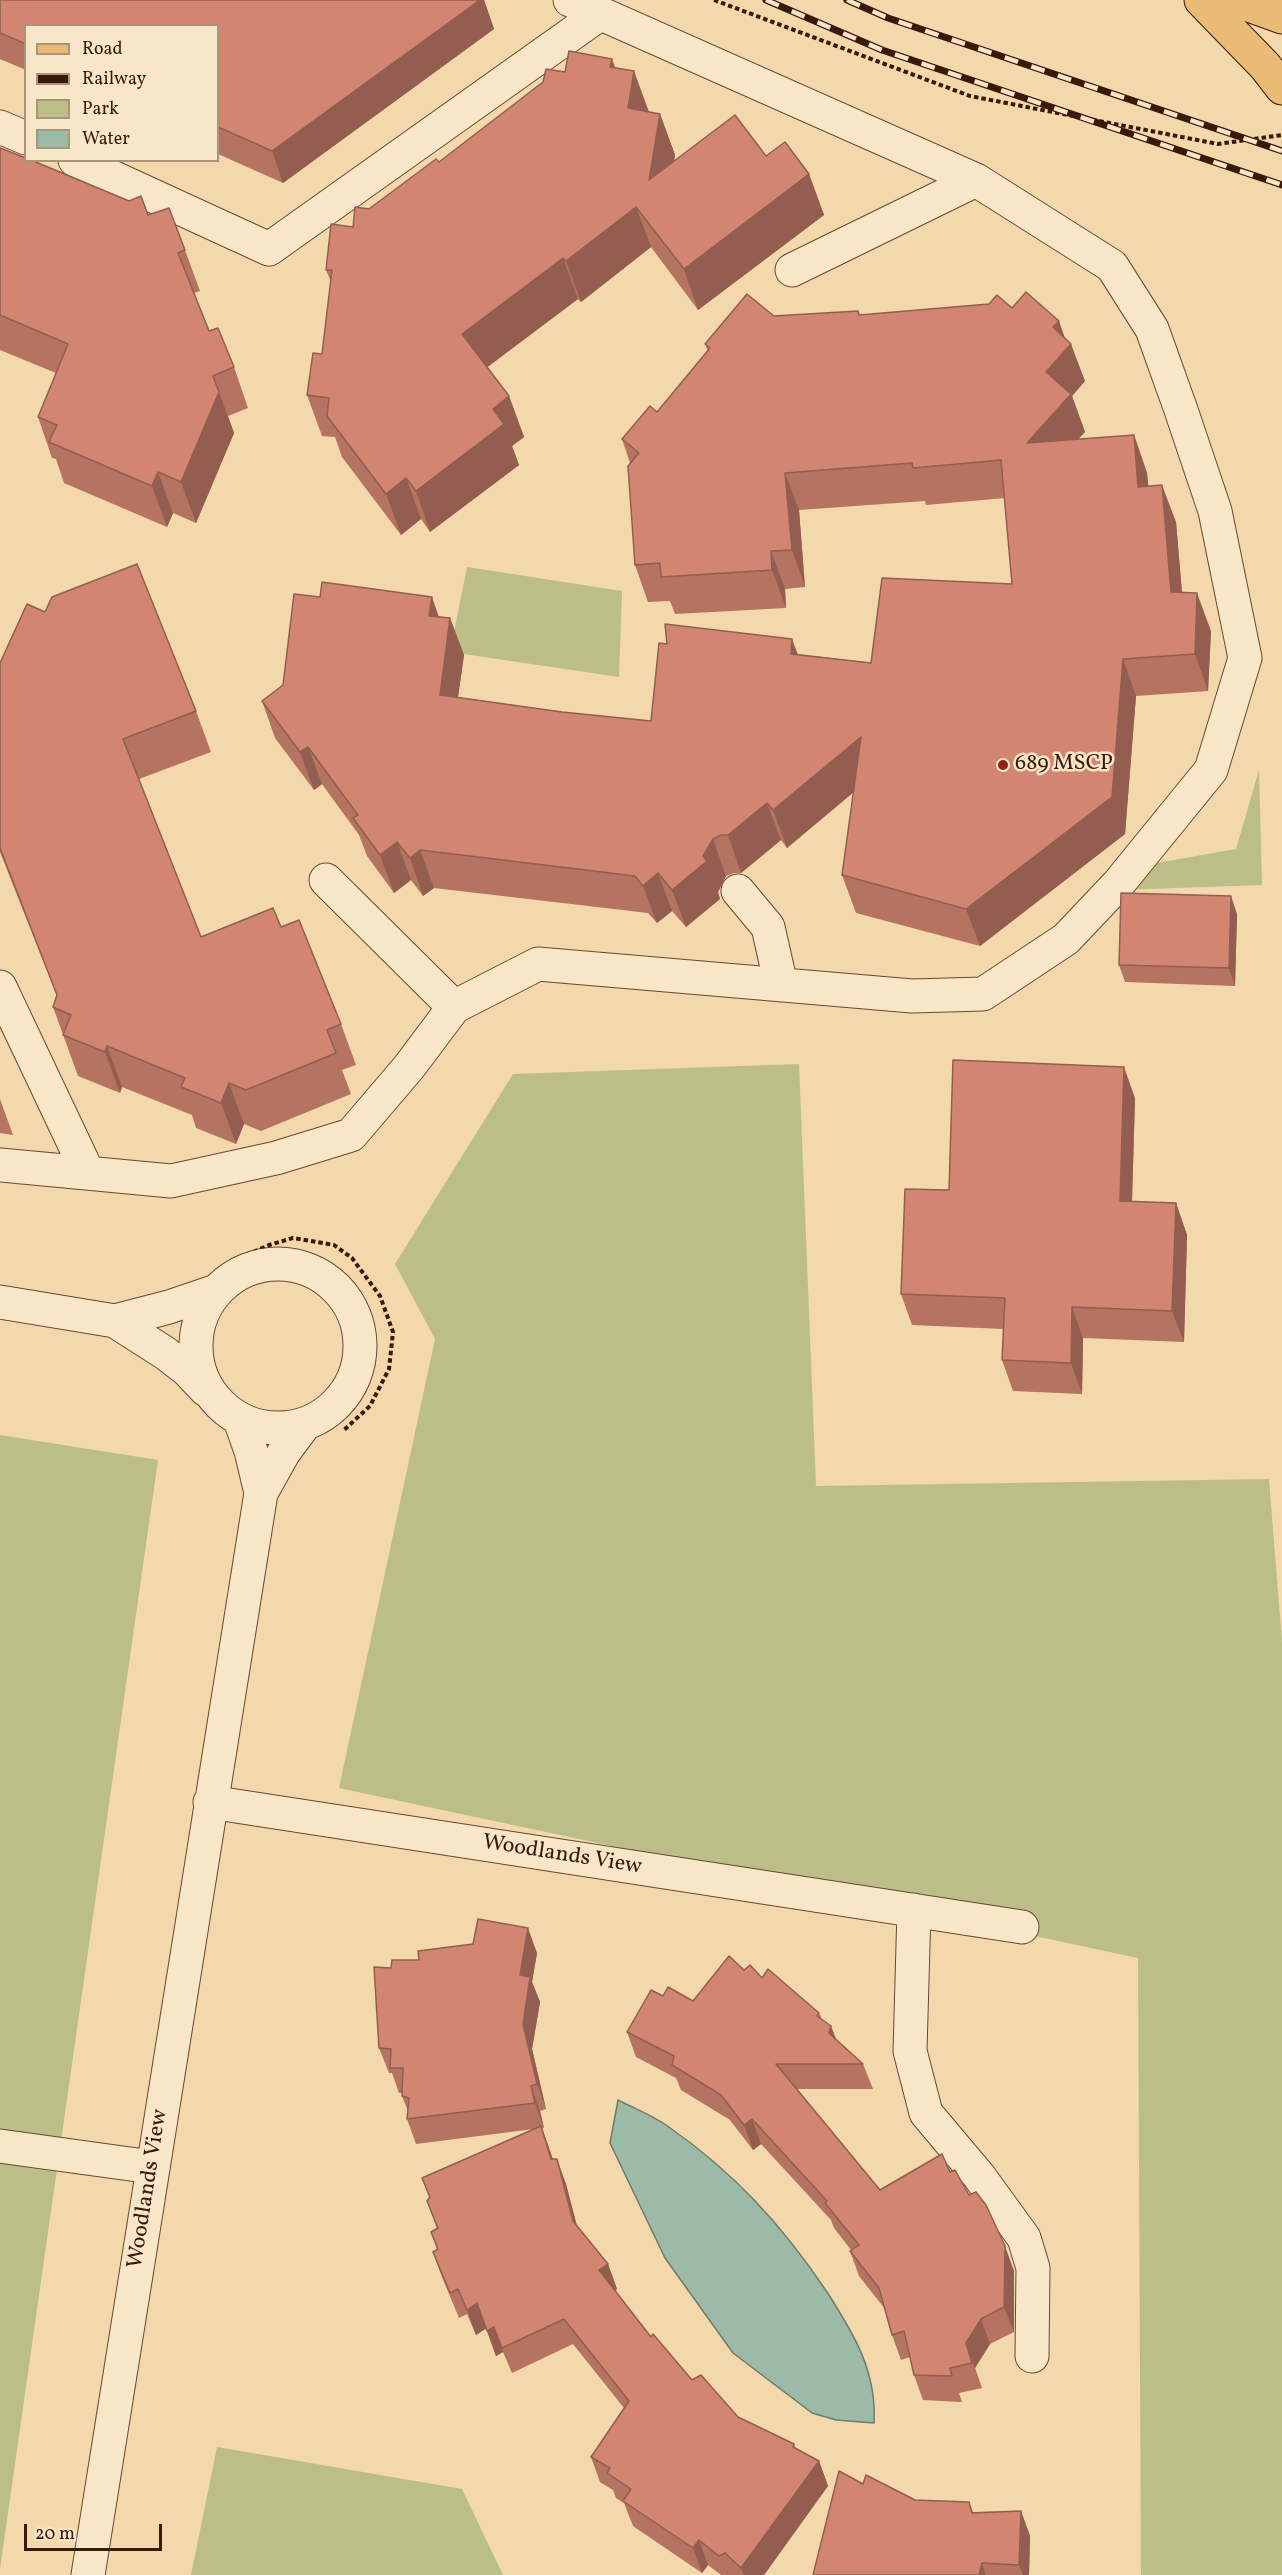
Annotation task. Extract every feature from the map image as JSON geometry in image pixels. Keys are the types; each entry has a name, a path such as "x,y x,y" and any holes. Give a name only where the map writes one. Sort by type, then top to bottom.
{"main road":[{"path":"1201,0 1265,66 1282,88"},
{"path":"1234,0 1282,17"}],"street":[{"path":"0,1165 171,1181 276,1158 351,1135 409,1067 454,1007 538,964 912,996 983,994 1066,939 1119,882 1211,770 1245,658 1215,511 1152,328 1112,266 976,180 570,0"},
{"path":"79,162 269,249 601,13"},
{"path":"0,126 24,137"},
{"path":"792,270 976,180"},
{"path":"326,880 454,1007"},
{"path":"738,891 768,927 782,985"},
{"path":"0,987 88,1173"},
{"name":"Woodlands View","path":"88,2575 261,1493 284,1452 304,1425 335,1407 352,1383 359,1361 360,1332 355,1316 340,1291 328,1280 294,1265 266,1264 245,1269 216,1291 169,1307 115,1321"},
{"name":"Woodlands View","path":"211,1395 197,1367 195,1335 198,1320 216,1291"},
{"name":"Woodlands View","path":"0,1302 115,1321 187,1370 240,1420 268,1429 304,1425"},
{"name":"Woodlands View","path":"240,1420 261,1493"},
{"name":"Woodlands View","path":"210,1802 1022,1927"},
{"path":"914,1910 909,2050 926,2113 979,2176 1024,2238 1033,2268 1032,2356"},
{"path":"0,2146 152,2167"}],"path":[{"path":"714,0 970,96 1218,144 1282,135"}],"green space":[{"path":"467,567 622,591 619,677 450,652"},
{"path":"1259,770 1262,885 1120,890 1134,867 1236,849"},
{"path":"799,1064 816,1486 1269,1479 1282,1642 1282,2575 1141,2575 1138,1958 339,1788 435,1339 395,1264 513,1074"},
{"path":"0,1435 158,1460 0,2569"},
{"path":"217,2447 462,2489 503,2575 191,2575"}],"water":[{"path":"618,2100 666,2125 714,2162 755,2201 792,2244 827,2292 855,2338 872,2387 874,2423 836,2420 812,2413 733,2353 665,2258 610,2143"}],"building":[{"path":"0,0 480,0 272,151 219,127 219,24 24,24 24,43 0,33"},
{"path":"569,51 612,59 610,67 634,71 628,108 660,114 649,180 735,115 766,156 785,142 809,174 684,269 636,207 566,261 563,258 462,334 509,396 493,409 504,424 416,491 406,478 386,494 327,416 329,398 307,395 313,353 322,354 332,270 326,270 331,224 353,227 355,207 369,209 436,159 439,162 543,82 546,69 565,72"},
{"path":"0,148 24,157 24,162 36,162 129,201 141,196 148,215 169,208 185,250 178,253 209,331 218,328 234,367 213,376 219,392 181,482 158,472 152,486 49,442 57,425 38,417 68,344 0,315"},
{"path":"1026,292 1059,321 1053,327 1071,344 1046,372 1071,394 1027,443 1134,435 1138,487 1162,485 1171,592 1197,593 1195,654 1123,659 1112,797 966,909 842,875 861,737 773,810 767,803 728,835 721,835 713,839 703,856 707,861 672,890 658,873 643,886 635,876 420,850 410,858 397,842 380,855 353,818 358,815 308,747 300,752 262,701 283,685 294,594 320,597 322,582 432,597 429,616 450,618 440,695 562,712 651,721 659,643 667,644 665,624 792,639 791,654 871,663 882,578 1012,584 1001,460 913,468 912,463 785,473 792,550 771,551 772,570 661,577 660,563 635,565 628,466 639,453 622,439 650,406 657,412 710,348 705,344 747,294 774,316 858,311 859,315 989,304 997,295 1012,308"},
{"path":"137,564 196,711 123,739 201,937 273,908 281,927 299,920 341,1024 327,1030 336,1053 246,1090 229,1083 221,1103 181,1087 185,1078 107,1046 105,1052 63,1035 71,1015 53,1007 57,995 0,848 0,663 27,604 45,612 52,597"},
{"path":"1121,893 1231,896 1229,968 1119,965"},
{"path":"953,1060 1124,1067 1120,1201 1176,1203 1172,1311 1072,1307 1071,1363 1002,1360 1005,1298 901,1294 905,1189 949,1190"},
{"path":"478,1919 528,1928 520,1975 530,1977 523,2024 537,2084 531,2086 535,2103 407,2119 409,2098 402,2096 403,2068 390,2068 391,2049 379,2048 374,1967 391,1968 392,1960 419,1960 418,1951 473,1944"},
{"path":"729,1956 744,1970 750,1965 762,1978 768,1969 819,2013 817,2016 831,2026 829,2033 863,2064 776,2064 880,2190 942,2154 950,2172 955,2170 969,2195 976,2192 986,2205 1005,2246 1004,2307 981,2319 966,2343 972,2363 950,2368 952,2376 914,2375 904,2331 892,2335 879,2288 850,2251 859,2245 825,2203 827,2201 752,2119 744,2125 721,2095 672,2065 674,2056 627,2032 651,1990 663,1996 668,1987 693,2001"},
{"path":"541,2126 551,2159 557,2159 573,2221 608,2264 599,2270 651,2337 653,2334 692,2380 701,2375 738,2417 794,2444 793,2447 819,2461 741,2568 725,2553 719,2556 699,2540 693,2548 623,2501 631,2489 607,2473 610,2468 591,2457 629,2401 564,2319 502,2348 494,2327 487,2331 477,2303 467,2310 458,2289 450,2293 433,2252 438,2249 431,2232 438,2228 427,2201 430,2197 422,2178"},
{"path":"839,2471 863,2484 866,2475 915,2500 969,2502 972,2513 1021,2511 1019,2565 982,2563 979,2575 813,2575"}],"railway":[{"path":"766,0 882,50 1282,185"},
{"path":"847,0 888,18 1282,151"}],"place":[{"name":"689 MSCP","path":"1003,765"}]}
